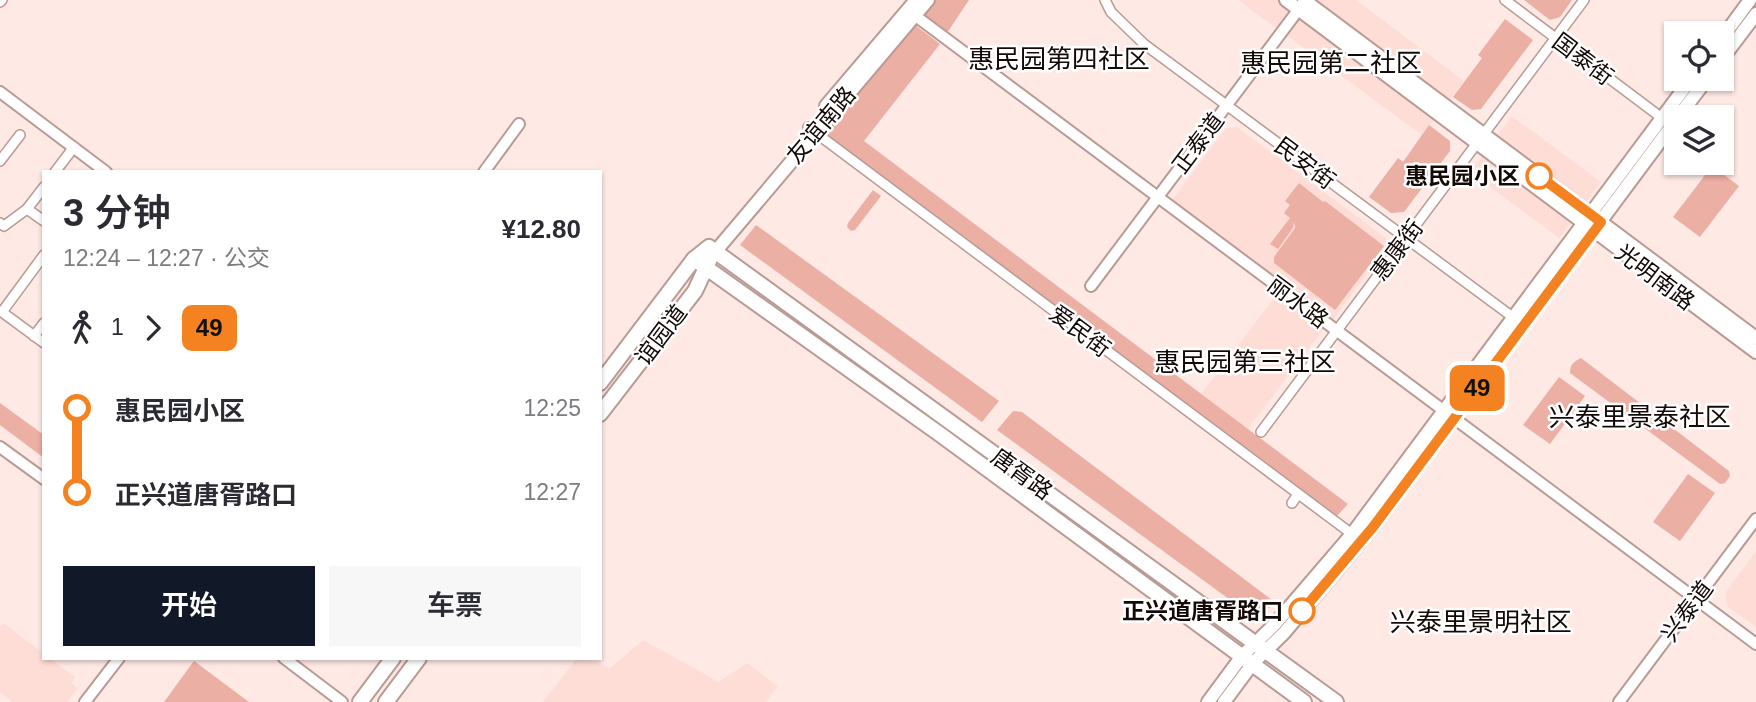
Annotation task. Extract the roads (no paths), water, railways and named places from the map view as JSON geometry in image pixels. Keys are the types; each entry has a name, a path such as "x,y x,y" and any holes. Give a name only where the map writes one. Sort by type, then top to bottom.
{"main road":[{"name":"友谊南路","path":"911,14 916,0"},
{"name":"友谊南路","path":"712,250 911,14 929,0"},
{"name":"光明南路","path":"1286,0 1304,3 1592,222 1756,352"},
{"path":"1734,22 1751,0"},
{"path":"1734,43 1756,14"},
{"path":"1208,702 1261,646 1274,625 1449,415 1592,222 1682,91"},
{"path":"1261,646 1284,633 1373,527 1514,318 1664,135"},
{"name":"光明南路","path":"1592,222 1756,338"},
{"name":"谊园道","path":"602,381 712,250"},
{"name":"唐胥路","path":"712,250 1336,702"},
{"name":"谊园道","path":"602,412 695,291 699,263"},
{"name":"唐胥路","path":"699,263 1304,702"},
{"path":"1224,702 1248,659"},
{"path":"360,702 392,660"},
{"path":"386,702 418,660"}],"street":[{"name":"民安街","path":"1105,0 1111,12 1125,27 1514,318"},
{"name":"国泰街","path":"1504,0 1662,118"},
{"name":"惠康街","path":"1261,432 1584,0"},
{"name":"正泰道","path":"1091,286 1304,3"},
{"name":"丽水路","path":"911,14 1756,644"},
{"path":"0,92 103,170"},
{"path":"486,170 519,124"},
{"name":"爱民街","path":"811,130 1352,534"},
{"path":"0,161 20,135"},
{"path":"57,170 74,148"},
{"path":"0,223 4,226 27,209 42,190"},
{"path":"27,209 42,220"},
{"path":"42,258 2,312 42,342"},
{"path":"34,336 42,326"},
{"path":"0,447 42,478"},
{"path":"1292,503 1298,494"},
{"name":"兴泰道","path":"1627,702 1756,519"},
{"name":"兴泰道","path":"1619,702 1756,530"},
{"path":"85,702 117,660"},
{"path":"287,660 342,702"}],"place":[{"name":"惠民园小区","path":"1539,176"},
{"name":"正兴道唐胥路口","path":"1302,611"}],"district":[{"name":"惠民园第四社区","path":"1059,59"},
{"name":"惠民园第二社区","path":"1331,63"},
{"name":"惠民园第三社区","path":"1245,362"},
{"name":"兴泰里景泰社区","path":"1640,417"},
{"name":"兴泰里景明社区","path":"1481,622"}]}
